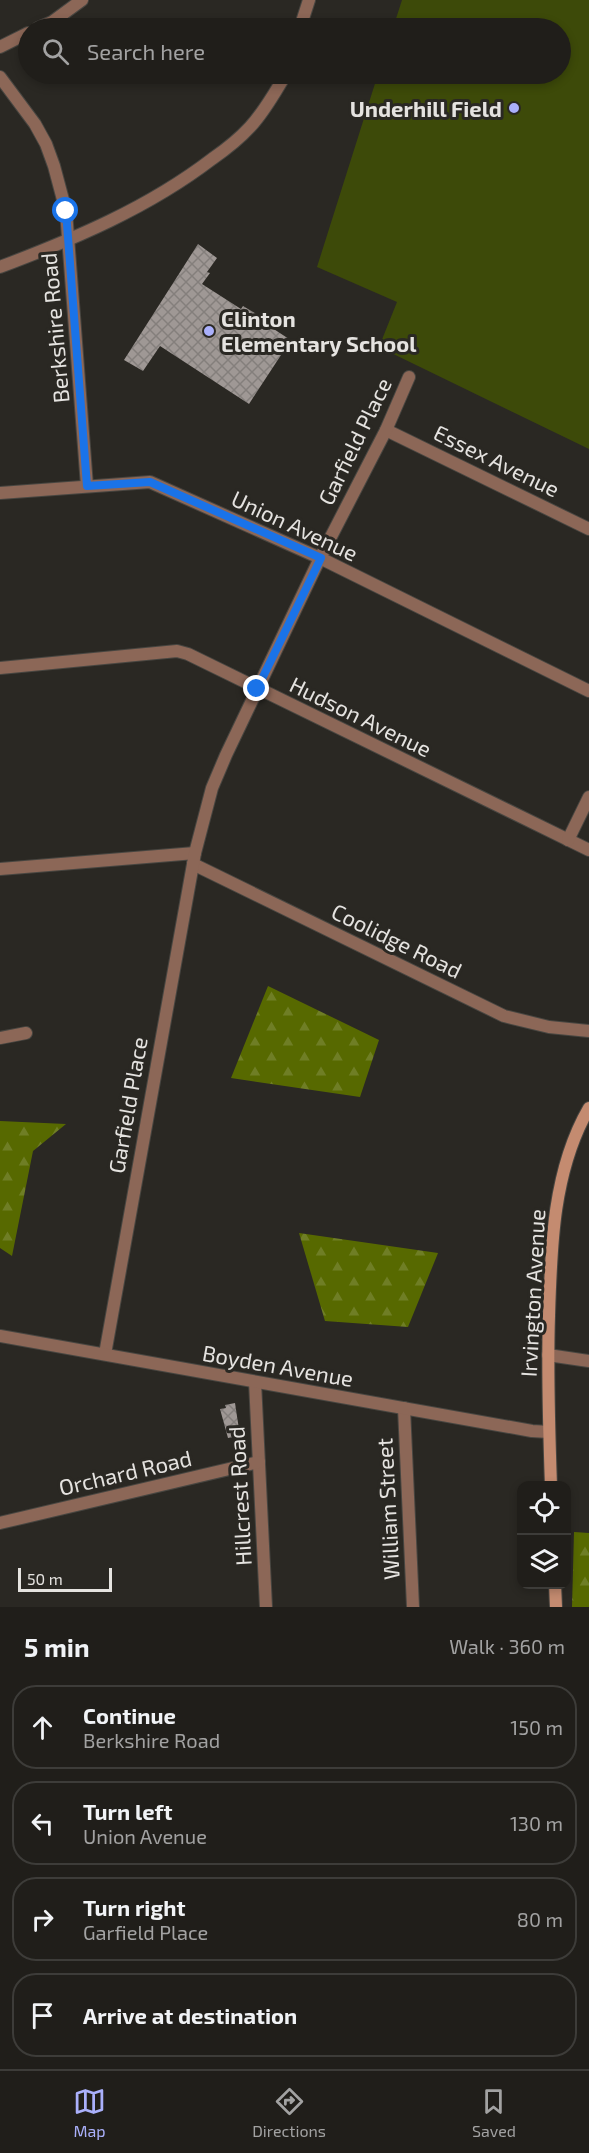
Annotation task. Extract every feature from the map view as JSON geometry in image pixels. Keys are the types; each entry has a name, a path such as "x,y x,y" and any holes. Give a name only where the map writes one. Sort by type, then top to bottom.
{"main road":[{"name":"Irvington Avenue","path":"551,1481 548,1354 550,1269 560,1189 572,1143 589,1108"},
{"path":"555,1589 556,1607"}],"street":[{"path":"57,18 82,0"},
{"path":"303,18 309,0"},
{"path":"0,47 18,38"},
{"name":"Berkshire Road","path":"0,77 35,124 46,144 66,211 87,486"},
{"path":"0,267 68,241 154,199 189,177 250,128 280,84"},
{"name":"Garfield Place","path":"105,1354 194,859 212,788 257,689 386,430 409,377"},
{"name":"Essex Avenue","path":"386,430 589,529"},
{"name":"Union Avenue","path":"0,493 150,482 321,558 589,691"},
{"name":"Hudson Avenue","path":"0,668 177,651 188,654 589,850"},
{"path":"568,840 589,797"},
{"path":"0,869 194,859"},
{"name":"Coolidge Road","path":"194,859 504,1016 549,1027 589,1031"},
{"path":"0,1038 26,1033"},
{"name":"Boyden Avenue","path":"0,1336 532,1431 549,1432"},
{"path":"548,1354 589,1361"},
{"name":"Hillcrest Road","path":"255,1382 266,1607"},
{"name":"William Street","path":"404,1408 413,1607"},
{"name":"Orchard Road","path":"0,1523 259,1462"}],"green space":[{"path":"402,0 589,0 589,449 379,347 397,302 317,267 375,84 571,84 571,18 396,18"},
{"path":"268,986 379,1040 360,1097 231,1078"},
{"path":"0,1121 66,1124 33,1151 12,1256 0,1248"},
{"path":"299,1233 438,1253 408,1327 325,1321"},
{"path":"574,1532 589,1533 589,1607 572,1607"}],"building":[{"name":"Clinton Elementary School","path":"198,244 217,258 202,284 241,309 243,306 265,319 263,322 289,339 249,404 160,346 143,371 124,360"},
{"path":"235,1403 240,1436 228,1438 220,1409 226,1408 225,1405"}],"place":[{"name":"Underhill Field","path":"514,108"},
{"name":"Clinton Elementary School","path":"209,331"}],"route":[{"path":"66,211 87,486 150,482 321,558 257,689"}]}
